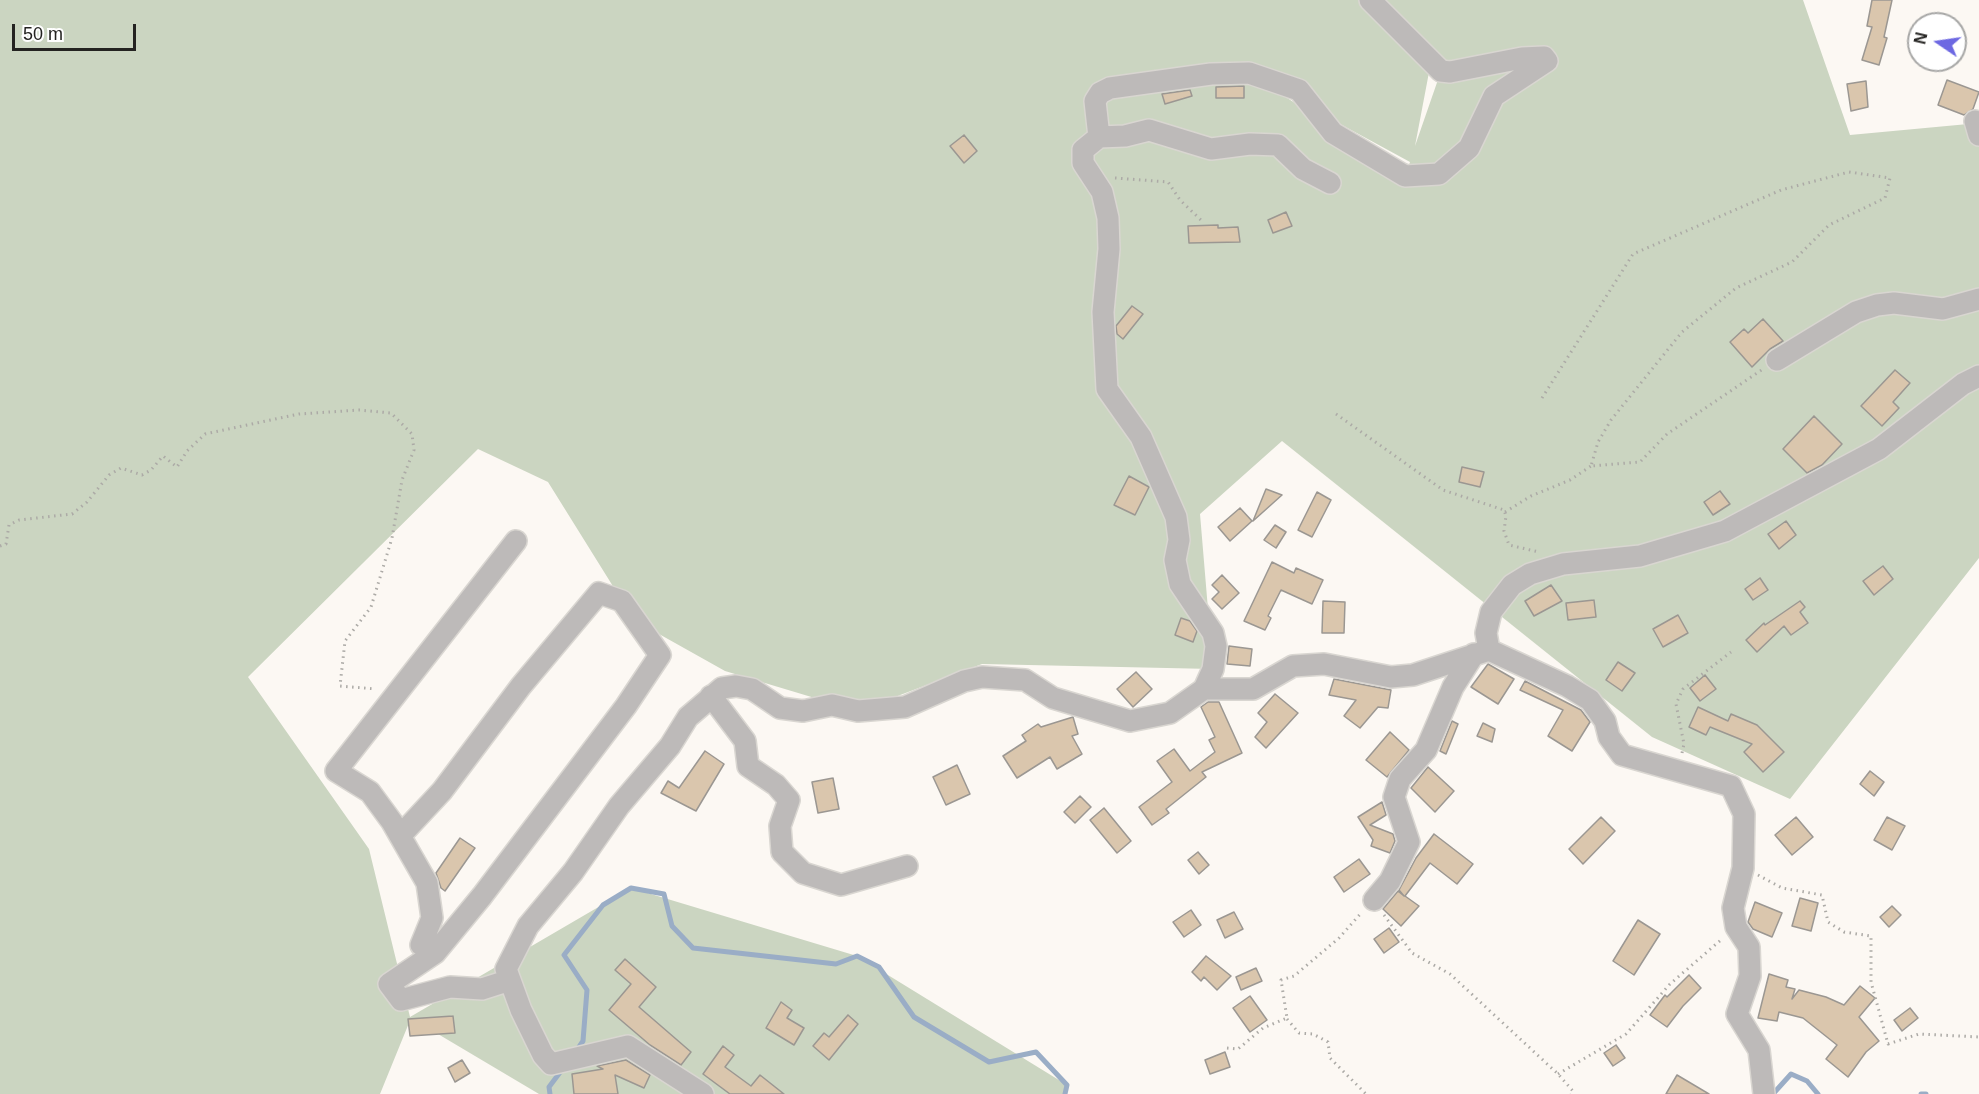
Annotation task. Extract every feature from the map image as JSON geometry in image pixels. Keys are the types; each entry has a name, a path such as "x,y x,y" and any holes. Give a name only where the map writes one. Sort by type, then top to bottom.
{"street":[{"path":"1099,137 1095,101 1100,93 1110,88 1211,74 1249,73 1299,90 1333,133 1406,176 1439,174 1469,148 1494,96 1547,61 1544,57 1522,58 1450,72 1441,71 1370,0"},
{"path":"703,1094 628,1046 551,1064 543,1055 506,969 528,926 573,872 619,806 670,746 688,717 722,688 736,686 752,690 780,708 803,711 832,705 858,711 905,707 964,681 982,677 1025,680 1053,698 1130,721 1170,713 1204,689 1213,669 1216,646 1214,633 1180,584 1175,560 1179,540 1176,517 1141,437 1107,388 1103,312 1109,249 1108,218 1102,192 1089,176 1083,163 1083,150 1099,137 1125,136 1149,130 1211,148 1250,144 1278,145 1303,169 1330,183"},
{"path":"1777,360 1856,312 1877,305 1894,303 1943,309 1979,299"},
{"path":"1374,900 1390,881 1409,842 1394,797 1400,779 1426,750 1454,687 1481,652 1491,612 1512,585 1530,574 1563,564 1640,556 1725,531 1879,449 1963,384 1979,376"},
{"path":"421,945 432,918 427,883 400,836 370,792 336,771 516,541"},
{"path":"400,836 442,791 521,686 599,593 622,602 660,654 626,706 482,896 435,953 389,984 401,1000 450,987 482,989 510,980"},
{"path":"1204,689 1253,689 1293,666 1303,665 1324,664 1391,677 1413,675 1481,652 1567,686 1590,699 1605,721 1609,737 1622,755 1731,786 1744,814 1743,867 1733,908 1736,927 1749,946 1750,976 1737,1014 1759,1050 1764,1094"},
{"path":"711,696 745,741 748,766 776,785 789,800 780,825 782,852 803,873 841,885 907,866"}],"path":[{"path":"1542,398 1633,254 1781,190 1849,172 1890,178 1885,198 1829,225 1792,262 1736,288 1682,332 1611,420 1598,442 1591,466"},
{"path":"1089,176 1168,182 1180,200 1202,221"},
{"path":"1505,512 1531,496 1570,480 1591,466 1640,462 1667,434 1777,360"},
{"path":"0,546 6,544 9,525 19,520 72,514 87,502 109,475 121,468 142,475 151,470 163,456 177,467 187,451 205,434 299,414 359,410 391,413 412,434 414,450 402,480 392,538 371,607 345,641 340,686 398,691"},
{"path":"1336,414 1443,490 1505,512"},
{"path":"1505,512 1504,531 1509,545 1552,553 1563,564"},
{"path":"1678,772 1684,744 1676,704 1683,689 1731,652"},
{"path":"1743,867 1782,888 1822,895 1828,922 1844,932 1871,936 1871,982 1888,1044 1919,1034 1979,1037"},
{"path":"1365,1094 1330,1058 1328,1042 1313,1035 1299,1033 1287,1018 1281,980 1294,976 1339,938 1374,900 1412,953 1450,974 1558,1074 1573,1091 1570,1094"},
{"path":"1558,1074 1626,1034 1670,984 1736,927"},
{"path":"1227,1048 1238,1049 1263,1028 1287,1018"}],"green space":[{"path":"0,0 1358,0 1430,67 1415,146 1441,71 1360,0 1803,0 1850,135 1979,123 1979,558 1790,799 1652,737 1282,441 1200,514 1213,669 982,664 858,711 725,671 634,620 548,482 478,449 248,677 369,849 410,1017 631,888 857,956 1067,1085 1065,1094 539,1094 411,1018 380,1094 0,1094","holes":["1272,87 1410,162 1406,176"]}],"building":[{"path":"1872,0 1892,0 1884,37 1887,38 1879,65 1862,60 1872,27 1867,26"},
{"path":"1947,80 1979,92 1973,109 1964,115 1938,105"},
{"path":"1866,81 1868,107 1851,111 1847,84"},
{"path":"1244,86 1244,98 1216,98 1216,87"},
{"path":"1190,90 1192,96 1165,104 1162,94"},
{"path":"964,135 977,151 964,163 950,146"},
{"path":"1286,212 1292,226 1273,233 1268,220"},
{"path":"1218,225 1218,228 1238,227 1240,242 1189,243 1188,226"},
{"path":"1132,306 1143,314 1123,339 1117,334 1116,326"},
{"path":"1763,319 1783,341 1770,349 1752,367 1730,342 1744,329 1748,333"},
{"path":"1895,370 1910,383 1893,402 1899,408 1882,426 1861,406"},
{"path":"1814,416 1842,444 1822,465 1807,473 1783,449"},
{"path":"1462,467 1484,472 1480,487 1459,482"},
{"path":"1129,476 1149,487 1135,515 1114,505"},
{"path":"1266,489 1282,495 1253,521"},
{"path":"1720,491 1730,504 1713,515 1704,502"},
{"path":"1317,492 1331,500 1312,537 1298,530"},
{"path":"1240,508 1252,521 1230,541 1218,527"},
{"path":"1786,521 1796,535 1779,549 1768,534"},
{"path":"1275,525 1286,532 1276,548 1264,540"},
{"path":"1272,562 1294,573 1296,568 1323,580 1312,604 1281,590 1268,616 1271,618 1265,630 1244,621"},
{"path":"1883,566 1893,579 1874,595 1863,581"},
{"path":"1222,575 1239,593 1222,609 1212,599 1219,592 1212,585"},
{"path":"1760,578 1768,590 1753,600 1745,589"},
{"path":"1551,585 1562,601 1534,616 1525,601"},
{"path":"1594,600 1596,617 1568,620 1566,603"},
{"path":"1323,601 1345,602 1344,633 1322,633"},
{"path":"1800,601 1805,607 1800,612 1808,623 1791,635 1784,626 1757,652 1746,640 1764,623 1765,625"},
{"path":"1678,615 1688,633 1663,647 1653,629"},
{"path":"1181,618 1190,621 1197,631 1193,642 1175,635"},
{"path":"1229,646 1252,649 1250,666 1227,664"},
{"path":"1618,662 1635,673 1622,691 1606,680"},
{"path":"1488,664 1514,679 1498,704 1471,687"},
{"path":"1136,672 1152,689 1133,707 1117,689"},
{"path":"1705,675 1716,689 1700,701 1690,688"},
{"path":"1334,679 1391,690 1388,708 1378,707 1360,728 1344,716 1356,700 1329,695"},
{"path":"1525,681 1581,710 1590,722 1572,751 1548,736 1563,710 1520,690"},
{"path":"1275,694 1298,713 1266,748 1255,737 1267,722 1258,713"},
{"path":"1208,702 1219,702 1242,753 1202,772 1206,777 1166,809 1169,813 1152,825 1139,807 1172,782 1157,761 1174,749 1190,771 1215,752 1209,740 1215,737 1201,707"},
{"path":"1698,707 1728,721 1731,714 1757,725 1784,752 1763,772 1744,752 1752,744 1710,727 1706,735 1689,727"},
{"path":"1073,717 1078,734 1072,736 1082,754 1057,769 1050,757 1017,778 1003,756 1026,741 1022,735 1038,724 1041,727"},
{"path":"1452,721 1458,724 1446,754 1440,751"},
{"path":"1483,723 1495,729 1492,742 1477,736"},
{"path":"1390,732 1409,750 1387,777 1366,760"},
{"path":"705,751 724,764 696,811 661,793 668,781 679,788"},
{"path":"957,765 970,794 946,805 933,777"},
{"path":"1428,767 1454,791 1435,812 1411,788"},
{"path":"1870,771 1884,782 1874,796 1860,784"},
{"path":"833,778 839,809 818,813 812,782"},
{"path":"1080,796 1091,807 1075,823 1064,812"},
{"path":"1382,802 1386,815 1370,825 1393,834 1395,841 1390,853 1371,846 1373,840 1358,817"},
{"path":"1104,808 1131,841 1117,853 1090,820"},
{"path":"1601,817 1615,831 1583,864 1569,849"},
{"path":"1796,817 1813,837 1792,855 1775,835"},
{"path":"1887,817 1905,826 1892,850 1874,840"},
{"path":"1434,834 1473,864 1457,884 1430,863 1405,896 1419,906 1401,926 1383,909 1398,891 1404,896 1399,890 1416,858"},
{"path":"460,838 475,848 445,891 441,888 436,873"},
{"path":"1198,852 1209,865 1199,874 1188,860"},
{"path":"1359,859 1370,874 1344,892 1334,877"},
{"path":"1800,898 1818,903 1811,931 1792,926"},
{"path":"1755,902 1782,913 1772,937 1753,929 1748,922"},
{"path":"1892,906 1901,915 1889,927 1880,917"},
{"path":"1191,910 1201,925 1184,937 1173,922"},
{"path":"1234,912 1243,929 1225,938 1217,920"},
{"path":"1638,920 1660,934 1634,975 1613,961"},
{"path":"1389,928 1399,942 1384,953 1374,939"},
{"path":"1206,956 1231,976 1217,990 1204,977 1201,981 1192,972"},
{"path":"625,959 656,987 639,1007 691,1052 681,1065 650,1045 609,1010 631,984 615,970"},
{"path":"1256,968 1262,981 1241,990 1236,977"},
{"path":"1769,974 1788,980 1786,987 1795,989 1792,999 1799,990 1826,997 1844,1005 1860,986 1875,998 1859,1017 1879,1041 1866,1052 1848,1077 1826,1059 1837,1045 1803,1018 1779,1012 1777,1021 1758,1018"},
{"path":"1689,975 1701,988 1667,1027 1650,1015 1665,995 1667,997"},
{"path":"1250,996 1267,1020 1250,1032 1233,1008"},
{"path":"781,1002 792,1010 787,1018 804,1028 794,1045 766,1028"},
{"path":"1910,1008 1918,1018 1902,1031 1894,1020"},
{"path":"848,1015 858,1024 829,1060 813,1046 824,1033 829,1037"},
{"path":"453,1016 455,1033 410,1036 408,1019"},
{"path":"1616,1045 1625,1058 1613,1066 1604,1053"},
{"path":"723,1046 734,1055 725,1067 751,1086 760,1075 784,1094 730,1094 703,1074"},
{"path":"1225,1052 1230,1067 1210,1074 1205,1060"},
{"path":"462,1060 470,1073 455,1082 448,1068"},
{"path":"626,1060 650,1075 644,1088 615,1075 618,1094 574,1094 572,1074 603,1069 597,1066"},
{"path":"1677,1075 1709,1094 1666,1094"}],"waterway":[{"path":"577,1050 583,1041 587,990 564,955 603,905 631,888 664,894 672,926 693,948 836,964 857,956 879,967 914,1017 989,1062 1036,1052 1067,1085 1065,1094"},
{"path":"550,1094 549,1087 564,1067"},
{"path":"1773,1094 1791,1074 1807,1081 1818,1094"},
{"path":"1921,1094 1926,1094"}]}
